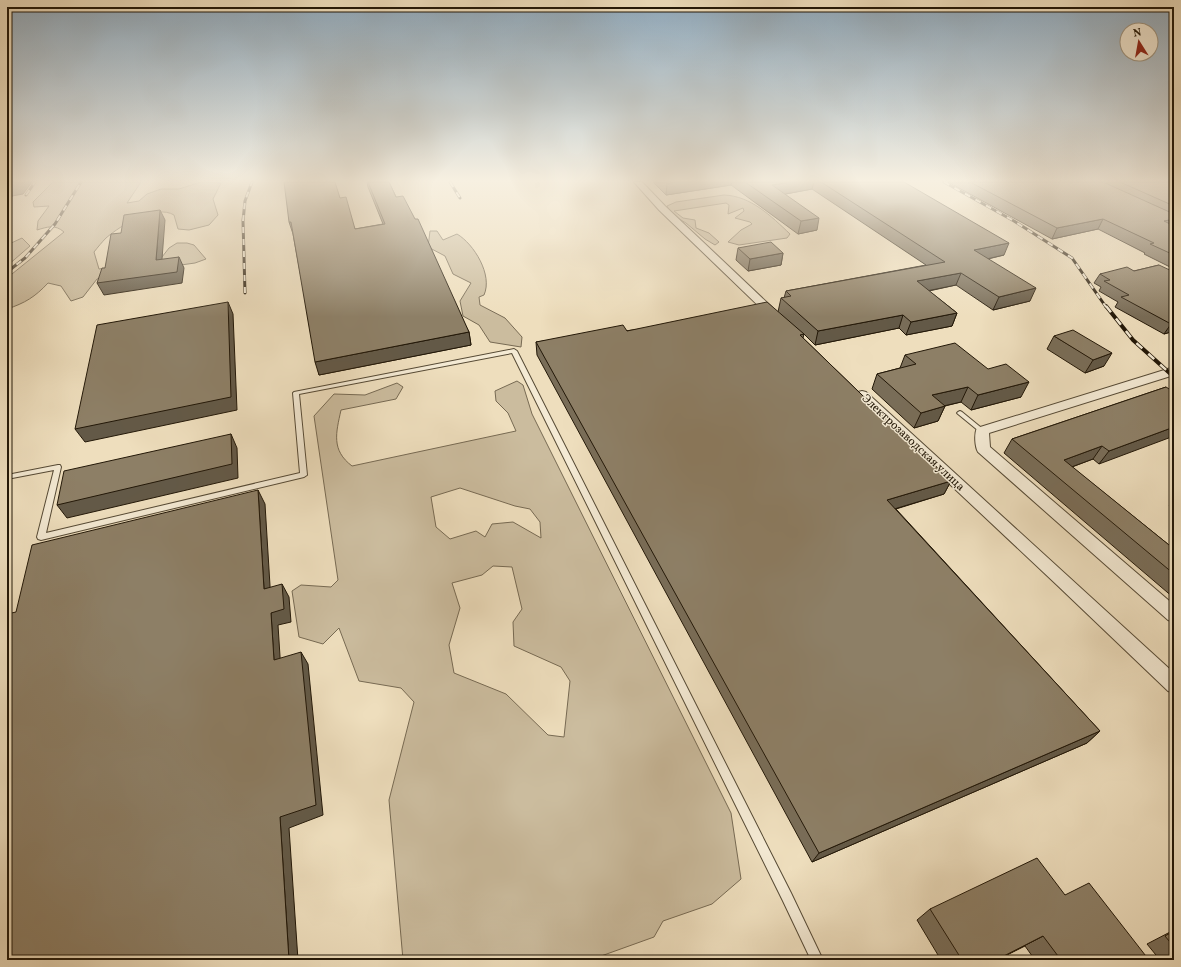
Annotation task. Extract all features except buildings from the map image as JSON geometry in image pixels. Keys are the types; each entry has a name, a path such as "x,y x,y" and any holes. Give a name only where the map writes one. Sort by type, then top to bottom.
{"street":[{"path":"682,227 784,324"},
{"path":"1174,371 982,431 983,449 1174,615"},
{"name":"Электрозаводская улица","path":"854,388 1058,575 1174,685"}],"lane":[{"path":"7,477 58,467 41,537 304,475 296,393 514,351 787,897 817,960"},
{"path":"960,413 982,431"}],"shaded area":[{"path":"37,227 48,227 37,230"},
{"path":"54,227 120,227 104,240 94,252 99,269 149,262 162,257 169,248 177,243 194,245 206,259 195,263 131,272 97,279 83,297 71,301 61,286 48,283 29,299 7,309 7,278 64,232"},
{"path":"177,227 200,227 189,230 178,229"},
{"path":"691,227 696,227 709,233 719,242 715,245"},
{"path":"746,227 783,227 790,234 787,238 739,245 728,242"},
{"path":"430,231 437,231 443,240 457,234 470,245 480,261 486,278 484,295 479,297 480,305 505,318 522,337 521,347 490,342 479,325 463,316 460,301 471,283 453,274 445,256 428,247"},
{"path":"22,238 30,246 7,266 7,245"},
{"path":"517,381 523,385 532,414 731,813 741,879 712,904 663,921 654,937 590,960 403,960 389,800 414,702 401,688 359,681 339,628 323,644 299,637 292,591 301,585 331,587 338,580 314,416 334,394 365,395 397,383 403,387 396,399 341,410 337,434 338,447 345,460 352,466 516,431 508,413 496,401 495,391","holes":["460,488 515,506 530,509 540,522 541,538 513,522 492,524 485,537 476,531 450,539 436,527 431,497","493,566 512,567 522,609 513,622 514,646 561,667 570,681 564,737 548,735 506,694 454,673 449,645 460,608 452,583 482,575"]}],"railway":[{"path":"7,272 25,258 52,227"},
{"path":"243,227 245,293"},
{"path":"1024,227 1072,258 1106,307"},
{"path":"1106,306 1133,340 1174,377"}]}
